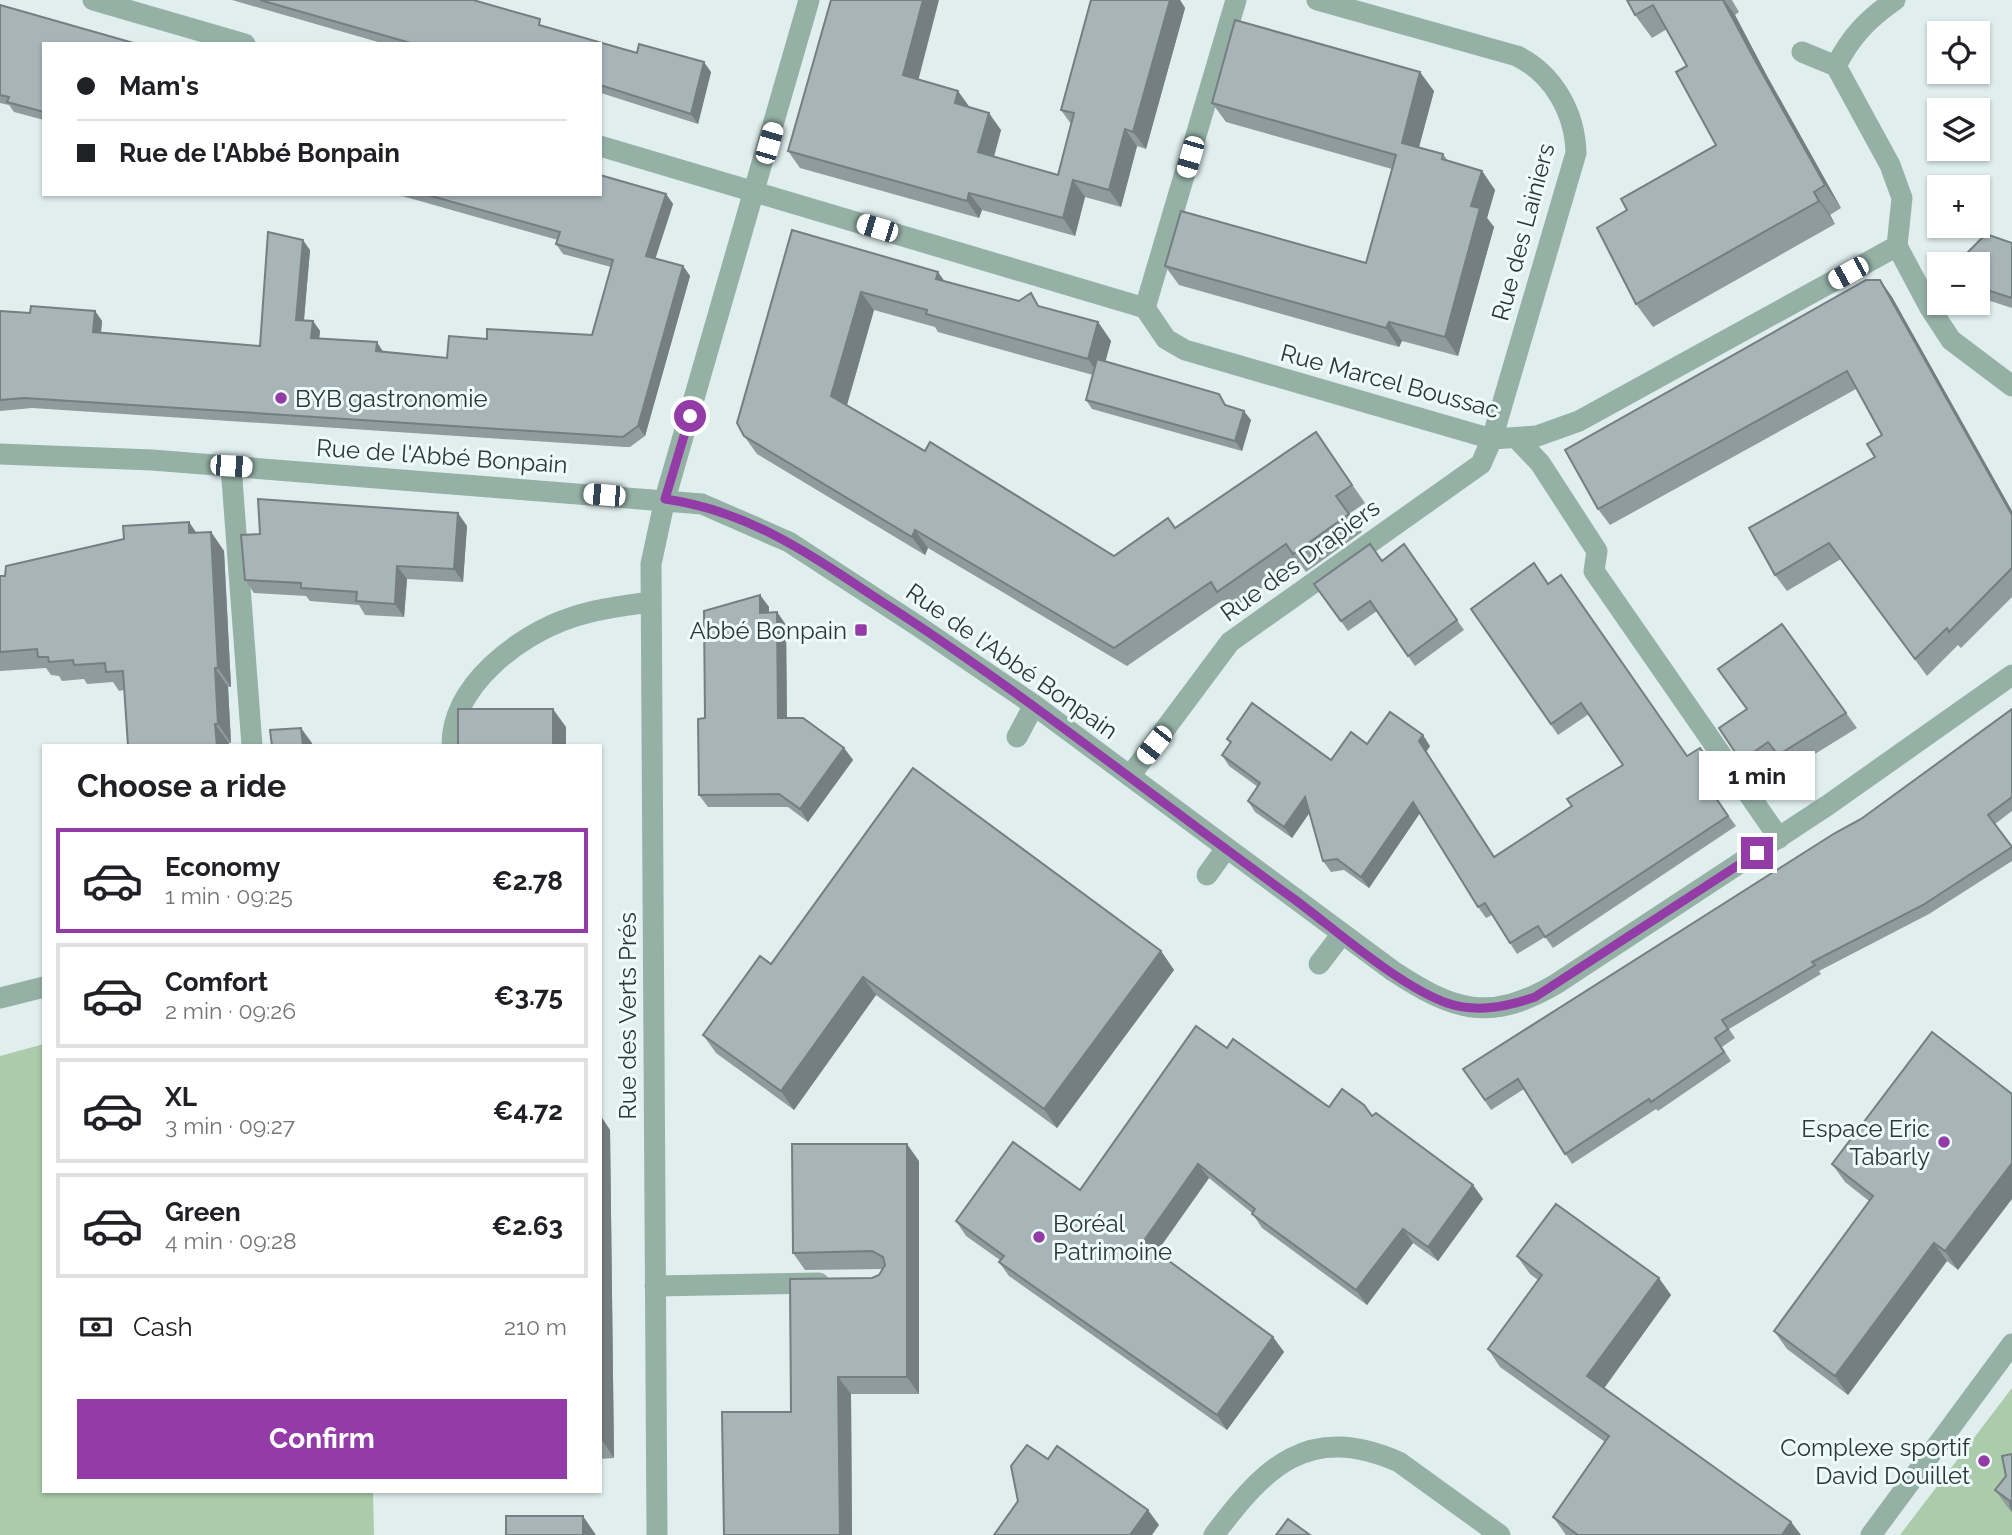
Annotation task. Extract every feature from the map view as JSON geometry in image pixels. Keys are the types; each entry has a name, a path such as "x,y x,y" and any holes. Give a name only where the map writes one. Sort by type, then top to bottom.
{"street":[{"path":"93,0 238,42"},
{"name":"Rue des Verts Prés","path":"657,1535 651,564 665,499 809,0"},
{"path":"602,147 1145,308 1236,0"},
{"name":"Rue des Lainiers","path":"1317,0 1517,56 1533,64 1547,78 1569,115 1575,133 1576,153 1492,439"},
{"path":"1836,66 1849,40 1868,20 1895,0"},
{"path":"1802,52 1836,66 1897,181 1902,215 1897,246 1930,308 1951,340 2012,386"},
{"name":"Rue Marcel Boussac","path":"1145,308 1166,340 1185,350 1492,439 1517,439 1537,436 1579,421 1897,246"},
{"name":"Rue des Drapiers","path":"1129,776 1230,642 1481,464 1492,439"},
{"path":"1517,439 1540,463 1597,551 1594,571 1779,838"},
{"name":"Rue de l'Abbé Bonpain","path":"0,454 231,466 702,504 789,542 1034,705 1225,850 1402,977 1445,1002 1464,1007 1513,1004 1556,984 1779,838 2012,676"},
{"path":"231,466 252,744"},
{"path":"452,744 458,711 500,658 531,636 567,619 600,609 650,602"},
{"path":"1017,737 1034,705"},
{"path":"1208,874 1225,850"},
{"path":"1319,964 1342,934"},
{"path":"0,998 42,988"},
{"path":"656,1286 844,1283"},
{"path":"1871,1535 2012,1344"},
{"path":"1214,1535 1244,1495 1274,1467 1309,1452 1349,1448 1381,1454 1399,1462 1500,1535"}],"green space":[{"path":"42,1045 42,1493 373,1493 374,1535 0,1535 0,1056"},
{"name":"Complexe sportif David Douillet","path":"2012,1388 2012,1535 1900,1535"}],"building":[{"path":"260,0 473,0 540,19 539,25 598,42 407,42"},
{"path":"831,0 923,0 903,75 958,91 955,103 989,113 978,152 1058,175 1074,113 1061,110 1091,0 1170,0 1133,132 1125,129 1109,190 1073,180 1063,218 969,193 967,201 788,151"},
{"path":"1627,0 1723,0 1825,185 1814,192 1819,201 1636,304 1597,228 1627,210 1621,199 1716,145 1676,72 1687,66 1653,5 1635,15"},
{"path":"0,5 130,42 42,42 42,111 7,102 9,97 0,95"},
{"path":"1235,20 1420,72 1402,143 1443,154 1442,159 1482,171 1471,206 1480,208 1445,337 1389,322 1386,328 1165,266 1181,211 1366,263 1396,155 1212,103"},
{"path":"602,43 637,53 639,44 704,62 691,114 602,86"},
{"path":"602,176 666,194 646,256 683,266 638,426 623,437 24,398 0,400 0,311 30,313 31,306 95,311 93,332 260,346 268,232 303,240 296,320 313,321 311,338 377,342 376,351 447,358 449,336 487,339 487,329 592,335 613,260 556,244 560,232 431,196 602,196"},
{"path":"792,230 938,272 936,279 1019,301 1031,293 1038,306 1098,322 1088,359 926,314 927,310 861,292 831,396 925,451 930,442 1114,556 1168,518 1175,528 1316,432 1352,485 1336,496 1349,514 1293,554 1286,544 1217,592 1211,582 1114,648 915,530 912,537 744,436 737,423"},
{"path":"1990,235 2012,243 2012,298 1990,291 1990,252 1968,252 1982,238 1990,238"},
{"path":"1866,280 1880,280 2012,515 2012,568 1949,632 1947,628 1915,659 1829,543 1775,575 1749,528 1875,457 1867,444 1882,435 1847,371 1598,509 1565,450"},
{"path":"1097,359 1219,394 1225,405 1244,411 1235,441 1086,400"},
{"path":"258,499 458,513 454,569 397,566 395,604 356,601 357,592 301,588 301,583 245,580 241,535 260,534"},
{"path":"189,522 189,533 211,532 218,668 215,668 217,744 128,744 123,671 106,672 105,663 74,665 73,660 49,662 48,657 38,657 37,649 0,652 0,576 5,576 6,566 124,539 123,526"},
{"path":"1370,544 1382,561 1404,544 1457,620 1408,656 1370,601 1341,621 1314,584"},
{"path":"1534,563 1548,584 1561,575 1687,756 1700,748 1723,780 1710,789 1728,816 1545,937 1538,926 1510,943 1485,903 1478,907 1413,802 1361,877 1337,859 1323,861 1305,797 1284,827 1248,801 1260,783 1222,755 1231,742 1227,739 1252,703 1331,760 1351,732 1367,744 1390,712 1423,735 1419,741 1494,857 1572,806 1567,799 1623,765 1581,703 1551,724 1471,609"},
{"path":"760,595 760,613 777,612 778,718 803,718 844,748 800,809 779,794 699,795 698,719 705,718 704,611"},
{"path":"1782,624 1846,713 1778,755 1768,742 1741,761 1719,728 1747,709 1718,669"},
{"path":"458,709 553,709 553,744 458,744"},
{"path":"2012,709 2012,797 1988,815 2012,847 1923,905 1812,962 1815,965 1722,1020 1728,1029 1715,1038 1724,1052 1651,1102 1649,1099 1565,1154 1518,1079 1485,1100 1463,1069 1861,819"},
{"path":"301,728 303,744 272,744 270,730"},
{"path":"913,768 1161,951 1044,1109 863,977 781,1091 703,1035 760,956 771,964"},
{"path":"1196,1026 1227,1048 1233,1039 1329,1107 1342,1089 1364,1105 1372,1116 1376,1113 1473,1185 1428,1247 1403,1229 1356,1290 1252,1214 1255,1209 1198,1164 1143,1242 1273,1337 1217,1415 999,1262 1004,1256 956,1221 1013,1142 1080,1190"},
{"path":"1932,1032 2012,1094 2012,1163 1945,1251 1934,1243 1835,1376 1774,1331 1873,1196 1832,1164"},
{"path":"792,1144 907,1144 907,1377 838,1377 840,1535 724,1535 722,1412 791,1412 790,1279 872,1278 879,1275 885,1265 883,1257 872,1251 793,1253"},
{"path":"1556,1204 1659,1278 1587,1376 1791,1522 1782,1535 1578,1535 1553,1517 1609,1436 1488,1349 1542,1275 1517,1256"},
{"path":"1027,1445 1048,1459 1057,1446 1148,1510 1130,1535 994,1535 1018,1501 1011,1466"},
{"path":"2012,1454 2012,1511 2010,1501 1995,1490 2006,1476 2002,1456"},
{"path":"506,1516 583,1516 583,1535 506,1535"},
{"path":"1288,1519 1310,1535 1276,1535"}],"place":[{"name":"BYB gastronomie","path":"281,398"},
{"name":"Abbé Bonpain","path":"861,630"},
{"name":"Espace Eric Tabarly","path":"1944,1142"},
{"name":"Boréal Patrimoine","path":"1039,1237"},
{"name":"Complexe sportif David Douillet","path":"1984,1461"}],"route":[{"path":"690,416 665,499 702,504 747,522 818,559 1034,705 1225,850 1393,971 1445,1002 1464,1007 1486,1008 1535,997 1757,853"}]}
